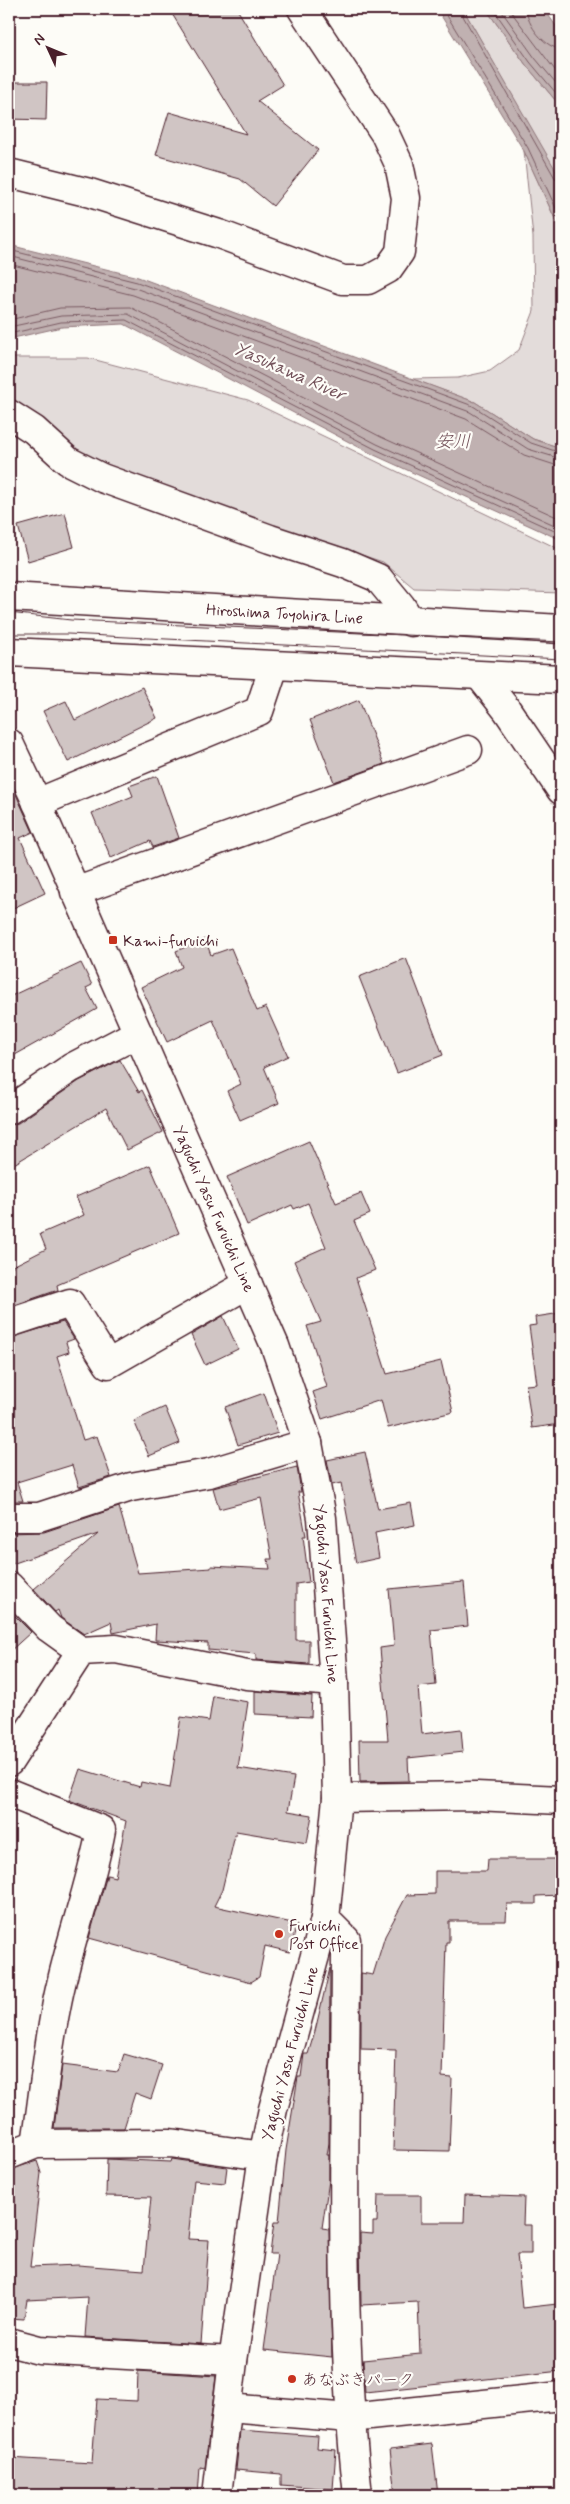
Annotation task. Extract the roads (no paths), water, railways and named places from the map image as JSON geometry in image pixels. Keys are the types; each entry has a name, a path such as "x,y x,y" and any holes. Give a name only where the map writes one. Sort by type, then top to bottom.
{"street":[{"path":"9,173 90,192 218,234 343,280 368,280 388,269 400,252 406,198 399,164 385,134 302,9"},
{"path":"9,414 34,430 68,461 102,478 270,539 343,563 378,578 401,606 411,622"},
{"name":"Hiroshima Toyohira Line","path":"9,596 561,630"},
{"path":"9,652 561,679"},
{"path":"37,803 259,711 274,666"},
{"path":"480,676 507,710 561,790"},
{"name":"Yaguchi Yasu Furuichi Line","path":"9,743 275,1346 308,1443 322,1518 334,1682 337,1798 325,1918 273,2109 263,2156 233,2361 217,2495"},
{"path":"75,892 468,750"},
{"path":"9,1110 71,1068 138,1033"},
{"path":"9,1323 70,1303 108,1364 248,1284"},
{"path":"9,1516 39,1516 131,1487 209,1473 308,1443"},
{"path":"9,1586 49,1628 81,1651 116,1649 247,1675 334,1682"},
{"path":"9,1762 81,1651"},
{"path":"9,1793 101,1830 94,1866 69,1950 56,2008 36,2144"},
{"path":"337,1798 476,1796 561,1800"},
{"path":"325,1918 346,1940 345,2221 350,2418 358,2495"},
{"path":"9,2156 36,2144 170,2143 263,2156"},
{"path":"9,2342 39,2350 233,2361"},
{"path":"228,2408 350,2418 561,2396"}],"water":[{"path":"437,9 463,9 558,174 561,181 561,232 524,151"},
{"path":"486,9 544,9 561,33 561,107 526,65"},
{"name":"安川","path":"9,245 138,277 475,402 533,439 561,448 561,540 372,454 124,324 62,327 9,339"}],"tram line":[{"path":"9,613 71,620 561,642"},
{"path":"9,634 68,634 561,659"}],"place":[{"name":"Kami-furuichi","path":"113,940"},
{"name":"Furuichi Post Office","path":"279,1934"},
{"name":"あなぶきパーク","path":"292,2379"}],"water label":[{"name":"Yasukawa River","path":"290,371"}]}
